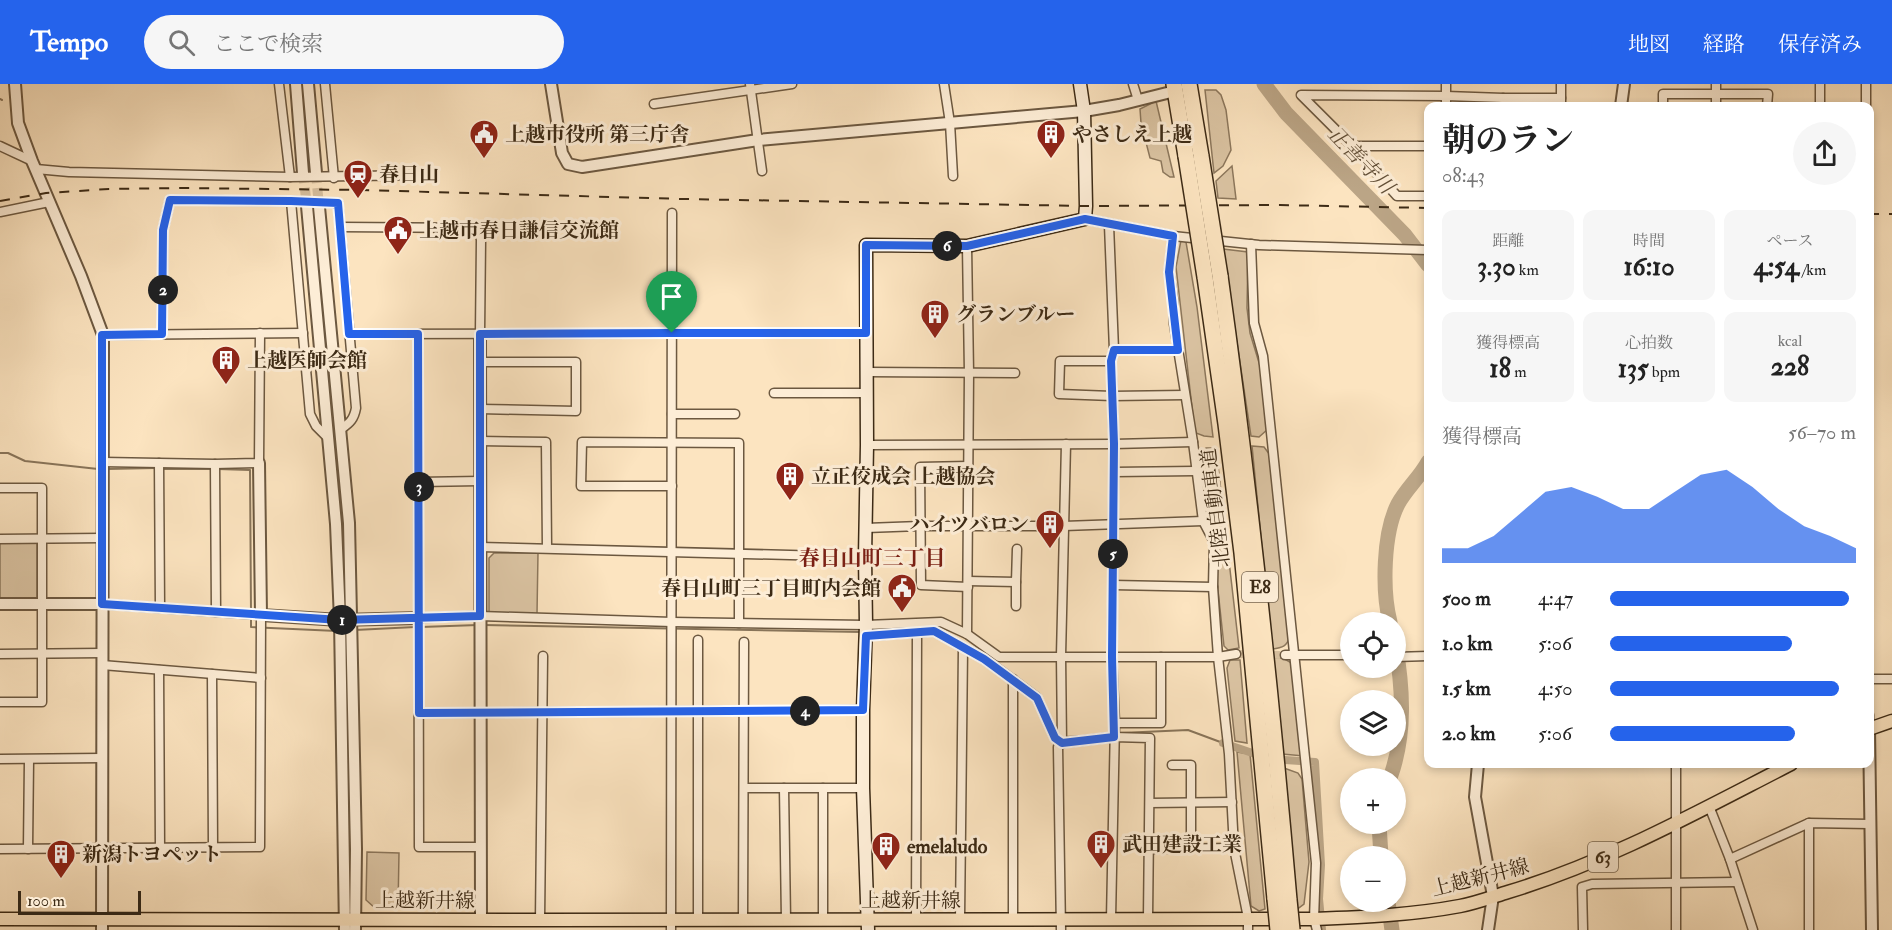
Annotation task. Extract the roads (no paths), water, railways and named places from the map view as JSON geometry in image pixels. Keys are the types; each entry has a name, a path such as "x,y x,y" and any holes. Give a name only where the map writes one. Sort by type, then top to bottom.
{"highway":[{"name":"北陸自動車道","path":"1189,84 1194,156 1212,277 1224,413 1282,899 1292,930"},
{"name":"北陸自動車道","path":"1170,88 1194,156"},
{"name":"北陸自動車道","path":"1278,930 1282,899"}],"main road":[{"path":"868,924 863,788 866,630 866,245 967,246 1085,219 1084,111 1080,84"},
{"path":"1874,727 1892,721"},
{"name":"上越新井線","path":"0,919 102,925 481,925 540,920 671,925 698,920 823,920 900,925 916,919 945,925 960,919 992,925 1013,919 1037,925 1148,918 1248,924 1316,924 1461,906 1545,881 1585,866 1676,824 1783,768"}],"street":[{"path":"15,84 18,123 81,276 102,335 102,925"},
{"path":"279,84 290,177"},
{"path":"296,84 303,173"},
{"path":"308,84 316,173"},
{"path":"324,84 334,178"},
{"path":"551,84 561,153 568,164 582,167 758,140 1084,111 1138,100 1170,88"},
{"path":"654,104 750,87 792,84"},
{"path":"944,84 950,123 953,176"},
{"path":"1133,84 1138,100"},
{"path":"1446,84 1446,102"},
{"path":"1424,196 1397,196 1352,146 1301,95 1446,96 1503,102 1561,102 1561,84"},
{"path":"1622,102 1624,84"},
{"path":"1716,84 1716,102"},
{"path":"1820,84 1820,102"},
{"path":"1866,84 1866,102"},
{"path":"750,87 762,171"},
{"path":"1663,102 1663,94 1767,94 1767,102"},
{"path":"0,146 34,165 69,172 334,178 424,175"},
{"path":"1352,146 1424,146"},
{"path":"162,334 163,230 170,200 338,203 356,408 350,423 341,429"},
{"path":"291,201 310,414 316,426 328,438"},
{"path":"0,212 49,202"},
{"path":"307,206 345,620"},
{"path":"319,207 349,524 345,620 350,925"},
{"path":"671,925 672,213"},
{"path":"1085,219 1173,236 1251,244 1424,249"},
{"path":"1109,225 1114,350 1111,361 1114,444 1112,657 1115,723 1111,920"},
{"path":"340,227 479,228 481,240 481,925"},
{"path":"1173,236 1169,272 1203,521 1214,542 1213,587 1234,848 1248,924"},
{"path":"1251,244 1254,323 1263,356 1316,863 1316,924"},
{"path":"967,246 969,373 967,634"},
{"path":"0,849 260,847 260,333"},
{"path":"102,335 303,333"},
{"path":"349,334 866,333"},
{"path":"418,334 418,847 481,847"},
{"path":"1114,350 1178,350"},
{"path":"1111,361 1060,361 1059,394 1185,395"},
{"path":"480,362 576,362 576,411 480,409"},
{"path":"867,372 1015,373"},
{"path":"774,393 866,393"},
{"path":"672,414 735,414"},
{"path":"480,441 546,442 547,548"},
{"path":"672,486 581,486 582,442 739,443 739,623"},
{"path":"867,445 1193,442"},
{"path":"1062,743 1061,656 1066,444"},
{"path":"103,462 260,463"},
{"path":"159,463 160,608"},
{"path":"215,464 216,612"},
{"path":"968,466 920,467 921,585 1016,582"},
{"path":"1114,472 1195,471"},
{"path":"419,482 480,481"},
{"path":"0,488 42,488 42,702 0,702"},
{"path":"866,528 1064,526 1203,521"},
{"path":"0,539 102,538"},
{"path":"480,547 865,557"},
{"path":"1016,606 1017,549"},
{"path":"1113,585 1213,587"},
{"path":"0,604 102,604 345,620 480,616 739,623 917,633 934,631 984,659 1037,698 1055,738 1062,743"},
{"path":"866,630 941,622 967,634 999,657 1218,657 1236,654"},
{"path":"916,919 917,633"},
{"path":"698,640 698,920"},
{"path":"743,920 744,642"},
{"path":"960,919 963,648"},
{"path":"0,654 102,653"},
{"path":"1285,655 1340,656"},
{"path":"540,920 543,656"},
{"path":"1406,657 1424,656"},
{"path":"1115,723 1161,723 1161,657"},
{"path":"102,666 261,678"},
{"path":"159,670 160,848"},
{"path":"212,674 213,847"},
{"path":"1013,679 1013,919"},
{"path":"1874,679 1892,679"},
{"path":"419,713 863,710"},
{"path":"1061,924 1058,747 1062,743 1114,737 1150,738 1148,918"},
{"path":"0,759 102,758"},
{"path":"28,849 29,760"},
{"path":"1172,765 1191,765 1191,848"},
{"path":"1478,768 1475,797 1493,896 1488,930"},
{"path":"1676,768 1676,930"},
{"path":"1869,768 1872,930"},
{"path":"744,788 863,788"},
{"path":"784,788 786,920"},
{"path":"823,788 823,920"},
{"path":"1150,803 1232,802"},
{"path":"1709,806 1730,859 1753,930 1742,930"},
{"path":"1730,859 1809,823 1869,824"},
{"path":"1809,823 1809,930"},
{"path":"1150,849 1234,848"},
{"path":"1583,930 1582,887 1592,884 1736,882"}],"waterway":[{"name":"正善寺川","path":"1264,84 1286,113 1405,235 1424,260"},
{"path":"0,453 8,453 25,461 98,469"},
{"path":"107,469 155,468"},
{"name":"正善寺川","path":"1388,612 1385,562 1389,530 1398,504 1424,468"},
{"path":"161,469 212,469"},
{"path":"218,469 250,470 251,612"},
{"path":"251,618 251,627 337,631"},
{"path":"421,627 478,625"},
{"path":"484,625 862,632"},
{"path":"355,630 415,627"},
{"path":"871,631 913,628"},
{"path":"960,641 987,655 1040,694 1042,700"},
{"name":"正善寺川","path":"1393,768 1401,728 1400,678"},
{"path":"1120,733 1188,730 1223,743"},
{"path":"1063,737 1090,736"},
{"path":"1223,743 1270,759 1315,762 1322,930"},
{"name":"正善寺川","path":"1380,834 1380,846"},
{"name":"正善寺川","path":"1389,912 1392,930"}],"tunnel":[{"path":"303,173 307,206"},
{"path":"316,173 319,207"},
{"path":"1236,654 1285,655"}],"railway":[{"path":"0,201 46,193 180,188 1086,206 1280,205 1424,208"},
{"path":"1874,214 1892,214"}],"place":[{"name":"上越市役所 第三庁舎","path":"484,160"},
{"name":"やさしえ上越","path":"1051,160"},
{"name":"春日山","path":"358,200"},
{"name":"上越市春日謙信交流館","path":"398,256"},
{"name":"グランブルー","path":"935,340"},
{"name":"上越医師会館","path":"226,386"},
{"name":"立正佼成会 上越協会","path":"790,502"},
{"name":"ハイツバロン","path":"1050,550"},
{"name":"春日山町三丁目町内会館","path":"902,614"},
{"name":"武田建設工業","path":"1101,870"},
{"name":"emelaludo","path":"886,872"},
{"name":"新潟トヨペット","path":"61,880"}],"district":[{"name":"春日山町三丁目","path":"872,558"}]}
